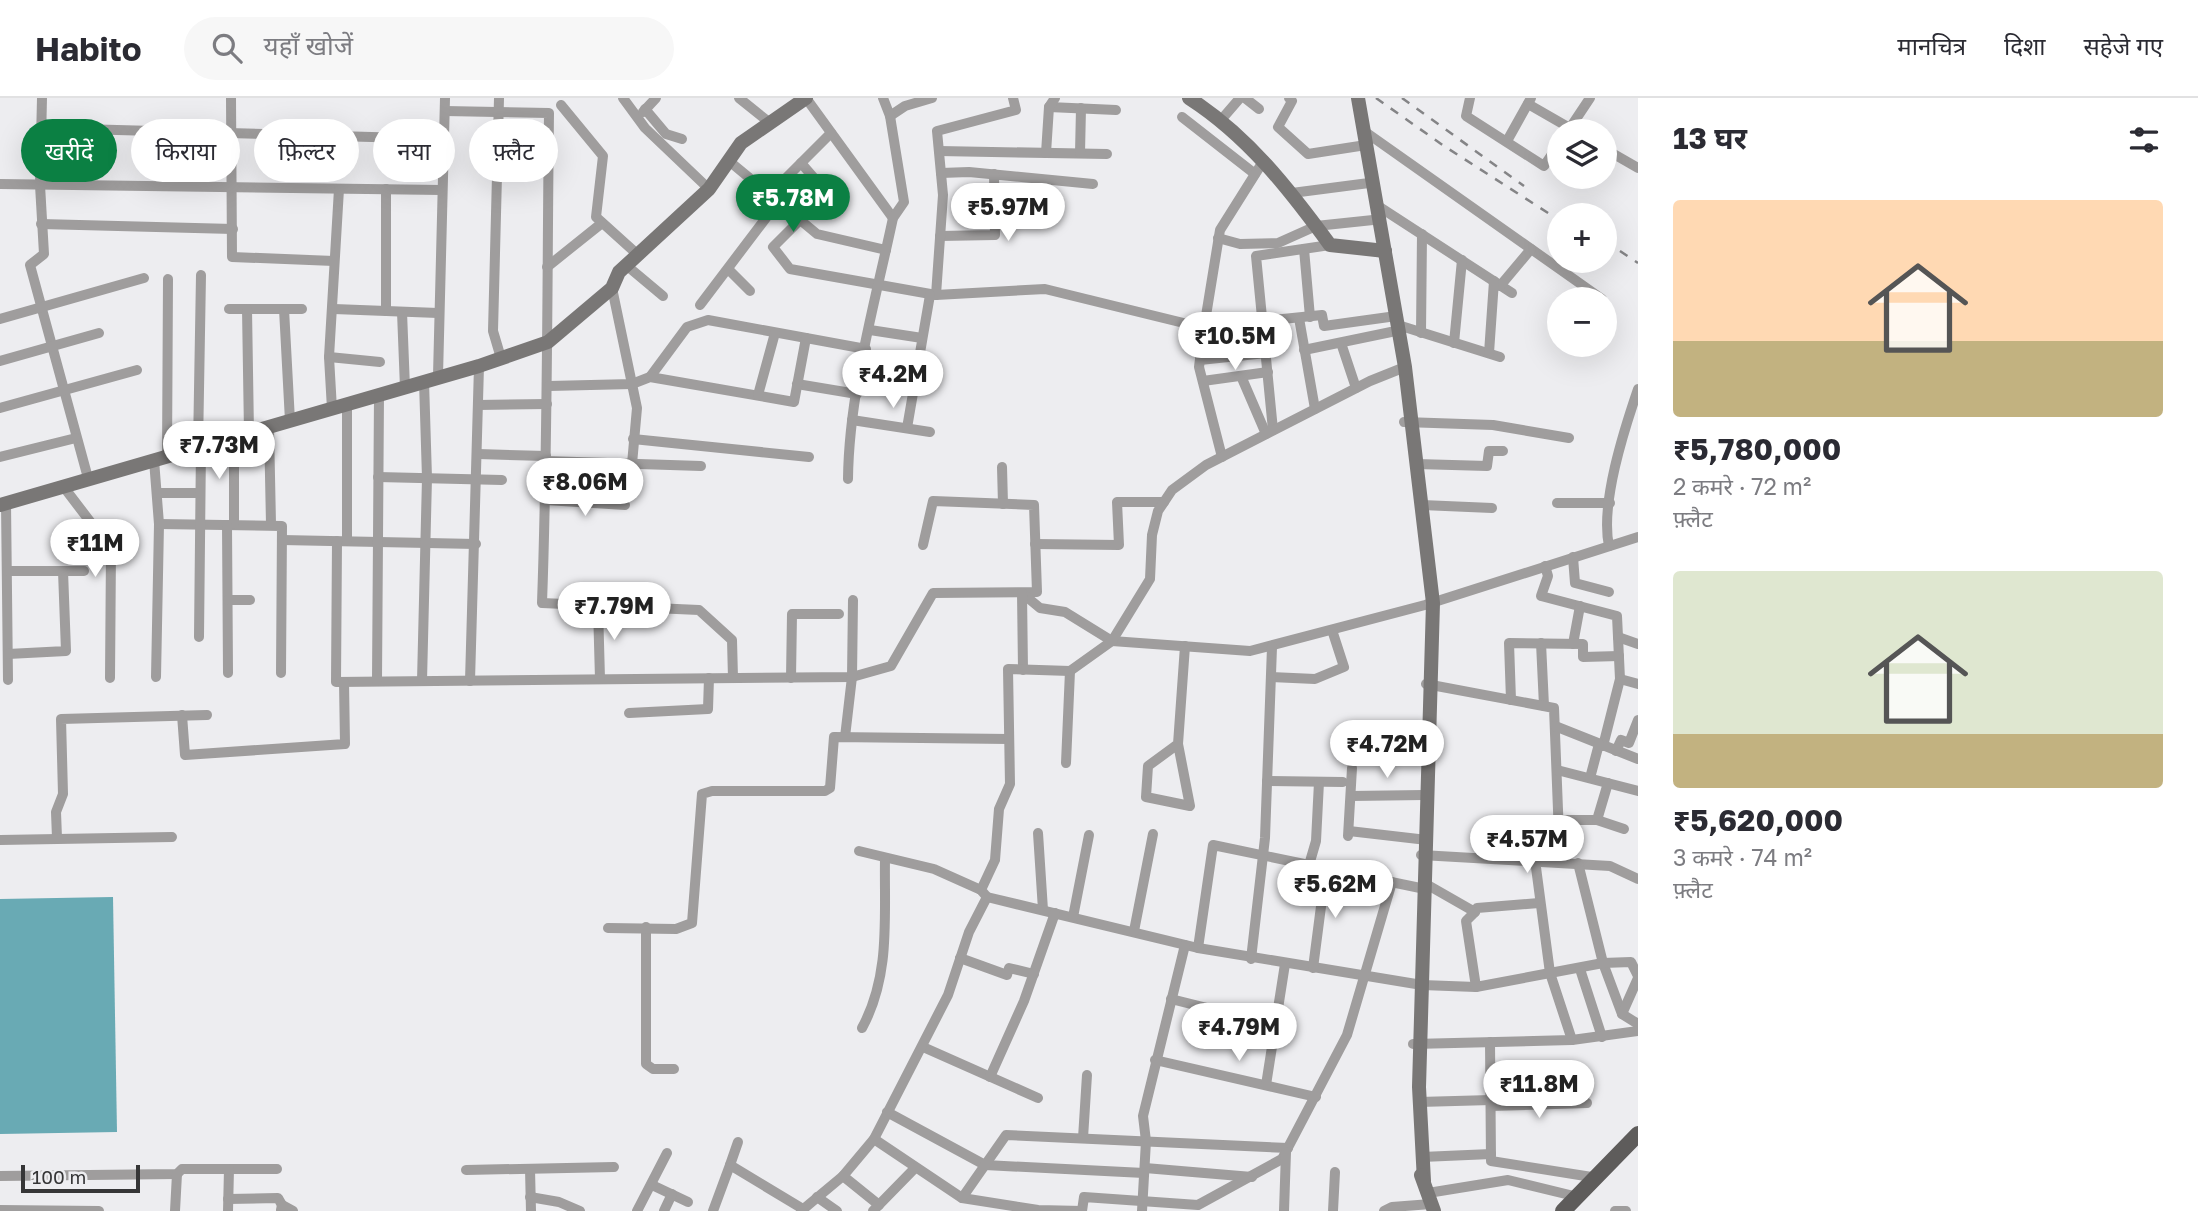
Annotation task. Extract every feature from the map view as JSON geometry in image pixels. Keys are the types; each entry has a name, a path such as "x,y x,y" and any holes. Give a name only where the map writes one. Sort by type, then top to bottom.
{"main road":[{"path":"3,504 379,396 548,342 612,288 626,265 709,189 741,143 806,98"},
{"path":"1189,98 1221,121 1264,160 1330,245 1382,251"},
{"path":"1358,98 1401,369 1429,604"},
{"path":"1366,148 1369,183 1376,213"},
{"path":"1408,422 1422,505 1429,604 1424,840"},
{"path":"1429,685 1412,1138 1416,1166 1429,1197"},
{"path":"1417,1044 1422,1157 1429,1197"},
{"path":"1563,1211 1599,1178 1638,1134"},
{"path":"1599,1178 1617,1168 1638,1146"}],"street":[{"path":"42,98 43,119"},
{"path":"231,98 232,119"},
{"path":"445,98 445,119"},
{"path":"499,98 494,331 501,358"},
{"path":"623,98 666,134 682,139"},
{"path":"641,113 656,98"},
{"path":"739,98 770,123"},
{"path":"806,98 893,218"},
{"path":"848,479 852,420 861,373 893,218 904,202 890,116 883,98"},
{"path":"890,116 918,100 932,98"},
{"path":"907,428 922,338 933,295 940,236 941,173 937,131 1016,110 1013,98"},
{"path":"1221,121 1242,98 1259,109"},
{"path":"1289,98 1292,100 1278,127 1308,154 1366,148"},
{"path":"1470,98 1466,116 1544,166 1547,162"},
{"path":"1578,119 1590,98"},
{"path":"445,111 550,113 564,101 603,156 596,218 637,254"},
{"path":"1507,141 1530,101 1555,119"},
{"path":"1046,153 1052,103 1115,110"},
{"path":"1080,153 1081,108"},
{"path":"550,113 547,267 549,386 542,603 699,610 732,640 733,678"},
{"path":"641,113 709,189"},
{"path":"1182,117 1255,174"},
{"path":"1363,130 1585,287"},
{"path":"770,194 831,133"},
{"path":"240,134 373,137"},
{"path":"939,151 1107,154"},
{"path":"1617,156 1638,168"},
{"path":"1222,457 1200,360 1204,328 1220,230 1264,160"},
{"path":"729,161 817,234 886,250"},
{"path":"801,163 827,193 773,247 790,270 933,295 1045,289 1204,328"},
{"path":"941,173 994,174 1093,184"},
{"path":"940,236 995,235 994,174"},
{"path":"40,182 44,254 30,265 88,478"},
{"path":"233,182 232,257 334,261"},
{"path":"422,681 431,379 438,313 442,182"},
{"path":"1292,193 1369,183"},
{"path":"0,184 442,190"},
{"path":"332,409 329,357 334,309 339,189"},
{"path":"386,189 386,311"},
{"path":"700,306 778,202"},
{"path":"1218,238 1240,244 1278,243 1316,226 1376,213 1422,234 1511,293"},
{"path":"547,267 602,223"},
{"path":"41,224 233,229"},
{"path":"1421,333 1422,234"},
{"path":"1270,432 1268,372 1256,256 1330,245"},
{"path":"1304,249 1304,351 1315,409"},
{"path":"1263,321 1322,315 1324,326 1392,325 1495,355 1497,284 1531,249"},
{"path":"1454,343 1462,260"},
{"path":"626,265 663,296"},
{"path":"728,269 750,291"},
{"path":"199,637 201,275"},
{"path":"0,319 144,278"},
{"path":"156,677 159,524 157,494 161,458 168,279"},
{"path":"612,288 637,408 632,464"},
{"path":"229,309 302,309"},
{"path":"228,673 230,525 242,435 247,309"},
{"path":"284,309 290,421"},
{"path":"334,309 438,313"},
{"path":"402,312 405,387"},
{"path":"650,377 687,327 708,320 866,349"},
{"path":"1304,351 1392,325"},
{"path":"870,330 922,338"},
{"path":"0,361 99,333"},
{"path":"758,395 775,333"},
{"path":"549,386 632,384 650,377 794,402 806,338"},
{"path":"1202,346 1265,341"},
{"path":"1341,342 1356,388"},
{"path":"1200,360 1266,353"},
{"path":"329,357 380,362"},
{"path":"470,681 479,366"},
{"path":"730,1165 770,1186 802,1210 843,1176 874,1139 948,995 995,860 999,809 1010,784 1008,669 1070,671 1112,641 1150,579 1152,534 1164,502 1172,490 1222,457 1356,388 1401,369"},
{"path":"0,408 137,370"},
{"path":"1203,381 1268,372"},
{"path":"861,373 915,383"},
{"path":"1241,376 1270,432"},
{"path":"797,384 857,394"},
{"path":"1609,546 1605,527 1623,435 1638,389"},
{"path":"377,681 379,396"},
{"path":"347,404 336,682 852,677 891,666 933,593 1037,592 1034,505 933,500 923,545"},
{"path":"478,405 547,404"},
{"path":"852,420 930,432"},
{"path":"1408,422 1493,425 1569,438"},
{"path":"269,428 271,524"},
{"path":"0,457 76,438"},
{"path":"633,439 809,457"},
{"path":"1417,464 1487,466 1489,451 1503,451"},
{"path":"478,454 701,466"},
{"path":"1002,467 1003,504"},
{"path":"378,477 502,480"},
{"path":"64,486 111,549 110,678"},
{"path":"157,494 200,493"},
{"path":"546,500 625,505"},
{"path":"1035,544 1119,545 1117,502 1164,502"},
{"path":"1557,503 1610,503"},
{"path":"3,504 8,680"},
{"path":"1422,505 1492,508"},
{"path":"159,524 282,526 281,673"},
{"path":"1022,593 1040,608 1065,612 1112,641 1250,652 1429,604 1638,537"},
{"path":"282,540 476,544"},
{"path":"1573,557 1575,583 1609,592"},
{"path":"1545,566 1548,576 1541,596 1617,616 1620,679 1590,778"},
{"path":"6,571 83,571"},
{"path":"8,654 66,652 63,571"},
{"path":"1022,593 1023,670"},
{"path":"228,600 250,600"},
{"path":"845,737 852,677 853,600"},
{"path":"1573,643 1580,606"},
{"path":"598,607 600,679"},
{"path":"791,678 792,614 839,614"},
{"path":"1271,677 1315,679 1344,667 1332,630"},
{"path":"1618,637 1638,645"},
{"path":"1511,700 1509,643 1583,644 1583,657 1619,656"},
{"path":"1541,643 1544,706"},
{"path":"1178,744 1148,766 1146,797 1190,806 1178,744 1185,646"},
{"path":"1251,959 1263,855 1272,647"},
{"path":"1066,763 1070,671"},
{"path":"629,713 708,709 709,678"},
{"path":"1620,679 1638,684"},
{"path":"182,715 185,755 345,744 344,682"},
{"path":"1429,685 1553,708 1560,861"},
{"path":"57,838 56,812 63,794 61,719 203,715 184,736"},
{"path":"1616,751 1621,740 1629,743 1638,722"},
{"path":"1555,726 1638,759"},
{"path":"608,928 676,929 692,923 702,794 712,791 830,788 834,737 1009,740"},
{"path":"1352,768 1348,834 1424,840"},
{"path":"1557,770 1638,791"},
{"path":"1267,781 1343,782"},
{"path":"1309,865 1316,841 1319,782"},
{"path":"1597,820 1608,783"},
{"path":"1351,796 1424,795"},
{"path":"1559,820 1597,820 1625,829"},
{"path":"1038,833 1043,910"},
{"path":"1134,931 1153,834"},
{"path":"1073,917 1089,835"},
{"path":"0,840 172,837"},
{"path":"1198,948 1213,845 1423,887 1475,912"},
{"path":"859,851 934,869 984,893 1185,945 1251,959 1419,985 1476,987 1603,963 1631,962 1638,977 1622,1014"},
{"path":"1424,855 1610,866 1638,878"},
{"path":"862,1028 874,1007 883,974 885,858"},
{"path":"1535,860 1550,973 1572,1040"},
{"path":"1577,863 1603,963 1622,1014 1638,1024"},
{"path":"1313,968 1326,868"},
{"path":"874,1139 962,1198 1038,1210 1082,1211 1084,1197 1142,1207 1198,1205 1282,1159 1347,1035 1392,882"},
{"path":"1476,987 1466,921 1477,908 1539,903"},
{"path":"990,1077 1034,974 1055,912"},
{"path":"646,927 646,1064 653,1069 674,1069"},
{"path":"1142,1207 1146,1141 1143,1116 1185,945"},
{"path":"960,958 1007,975 1009,968 1034,974"},
{"path":"1266,1085 1285,964"},
{"path":"1580,969 1602,1037"},
{"path":"1171,999 1275,1025"},
{"path":"1417,1044 1572,1040 1638,1031"},
{"path":"1490,1042 1491,1161 1599,1178"},
{"path":"923,1048 1038,1098"},
{"path":"1155,1060 1316,1097"},
{"path":"1083,1138 1087,1075"},
{"path":"1419,1102 1587,1103"},
{"path":"887,1112 985,1165 1252,1177"},
{"path":"962,1198 1006,1135 1287,1150"},
{"path":"713,1211 738,1142"},
{"path":"1284,1211 1287,1150"},
{"path":"637,1211 667,1153"},
{"path":"1422,1157 1491,1154"},
{"path":"466,1170 614,1167"},
{"path":"843,1176 876,1208 915,1168"},
{"path":"175,1211 177,1174 182,1169 277,1169"},
{"path":"228,1211 229,1169"},
{"path":"530,1169 531,1211"},
{"path":"1333,1211 1335,1172"},
{"path":"0,1176 177,1174"},
{"path":"1384,1211 1429,1197 1508,1180 1578,1197"},
{"path":"652,1185 688,1202"},
{"path":"664,1211 672,1194"},
{"path":"530,1197 578,1211"},
{"path":"817,1197 837,1211"},
{"path":"228,1199 278,1198 281,1208 293,1211"},
{"path":"0,1210 99,1211"},
{"path":"1615,1211 1626,1211"}],"water":[{"path":"113,897 117,1132 0,1134 0,899"}],"railway":[{"path":"1376,98 1444,146 1547,212"},
{"path":"1402,98 1524,186"},
{"path":"1617,249 1638,263"}]}
